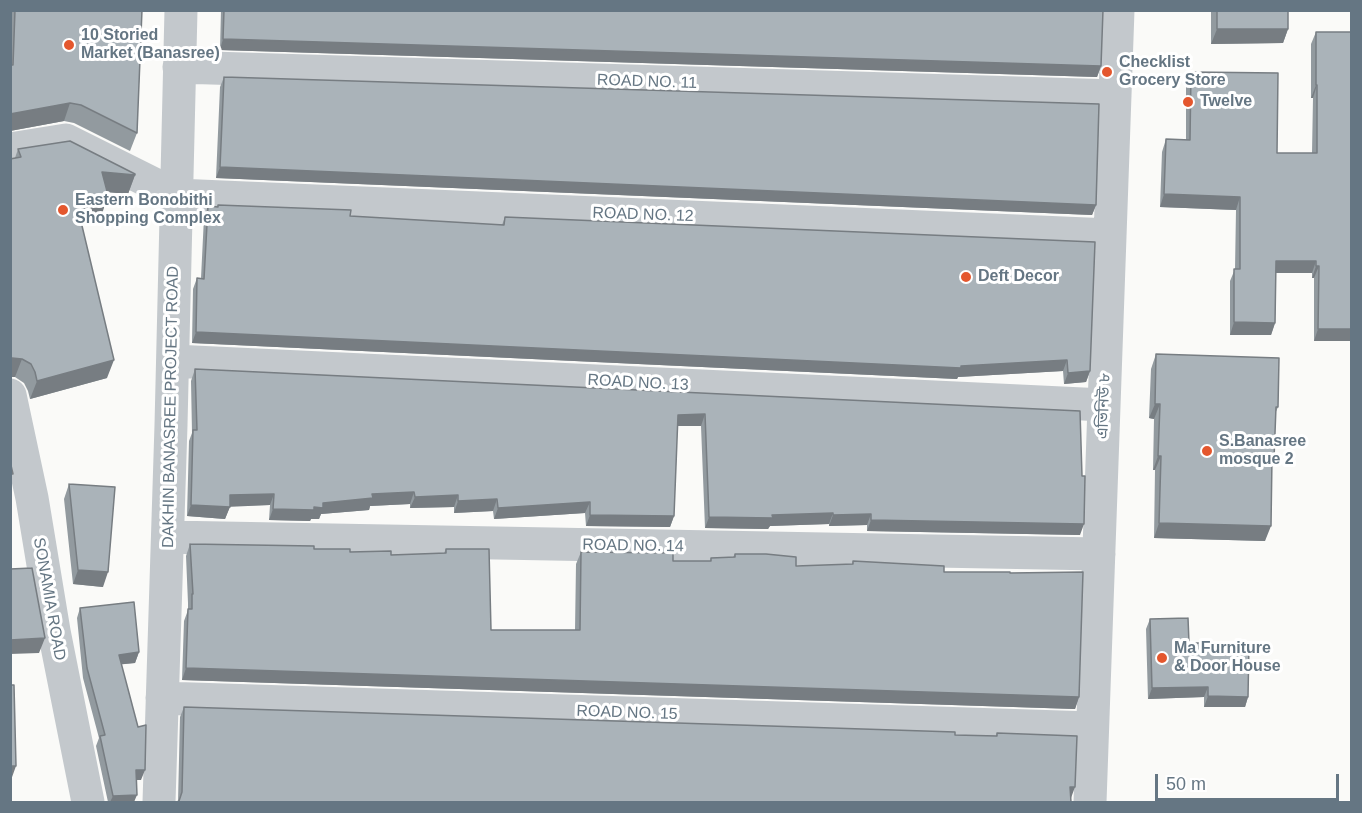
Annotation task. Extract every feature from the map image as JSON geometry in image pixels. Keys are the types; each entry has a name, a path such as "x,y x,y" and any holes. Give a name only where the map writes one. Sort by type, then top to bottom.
{"street":[{"name":"DAKHIN BANASREE PROJECT ROAD","path":"159,802 181,10"},
{"name":"এভিনিউ ৮","path":"1090,802 1118,10"},
{"name":"ROAD NO. 11","path":"179,67 1114,96"},
{"path":"10,149 66,140 176,195"},
{"name":"ROAD NO. 12","path":"176,195 1110,236"},
{"name":"ROAD NO. 13","path":"172,361 1104,405"},
{"name":"SONAMIA ROAD","path":"10,395 21,498 54,631 88,802"},
{"name":"ROAD NO. 14","path":"168,537 1099,554"},
{"name":"ROAD NO. 15","path":"162,698 1092,728"}],"building":[{"path":"15,10 142,10 137,133 81,105 70,103 10,114 10,65 13,65"},
{"path":"224,10 1103,10 1101,66 223,39"},
{"path":"1217,10 1288,10 1288,29 1217,29"},
{"path":"1316,32 1352,32 1352,329 1318,329 1319,266 1316,266 1316,261 1276,261 1275,323 1234,322 1234,269 1240,269 1240,197 1164,194 1166,139 1190,140 1191,72 1278,73 1277,153 1317,153"},
{"path":"224,77 1099,104 1096,205 220,167"},
{"path":"70,141 135,174 102,172 108,195 78,209 114,360 37,381 31,364 22,359 10,359 10,159 21,157 18,149"},
{"path":"218,205 351,210 350,216 504,225 505,217 1095,242 1090,371 1068,373 1067,360 961,366 961,368 196,332 197,278 204,279 208,206 218,207"},
{"path":"1156,354 1279,358 1278,407 1276,407 1274,459 1272,458 1271,526 1159,523 1161,456 1158,456 1160,404 1155,404"},
{"path":"195,369 1080,411 1082,476 1085,476 1084,524 871,520 871,514 833,515 833,513 772,515 773,518 709,517 705,414 678,415 674,516 590,515 590,502 498,508 497,499 458,501 458,495 415,497 414,492 372,494 373,498 323,503 323,508 314,507 314,510 273,509 274,494 230,495 230,507 191,505 193,430 197,430"},
{"path":"69,484 115,487 108,572 78,570"},
{"path":"190,544 314,546 314,549 350,549 350,552 391,551 391,555 446,553 446,549 489,549 491,630 580,630 581,552 673,553 673,561 711,561 711,558 735,557 735,554 766,554 796,557 796,566 853,564 853,561 944,566 944,572 1083,572 1079,697 186,668 188,609 192,609 193,594"},
{"path":"32,568 45,638 10,640 10,569"},
{"path":"134,602 139,652 119,655 138,727 146,725 145,770 136,770 137,795 113,796 100,736 105,735 87,668 80,608"},
{"path":"1188,618 1189,643 1249,643 1248,697 1208,696 1208,687 1152,688 1150,619"},
{"path":"10,685 14,685 16,766 10,766"},
{"path":"184,707 955,732 955,735 997,736 997,733 1077,736 1075,787 1070,787 1071,802 177,802 182,792"}],"place":[{"name":"10 Storied Market (Banasree)","path":"69,45"},
{"name":"Checklist Grocery Store","path":"1107,72"},
{"name":"Twelve","path":"1188,102"},
{"name":"Eastern Bonobithi Shopping Complex","path":"63,210"},
{"name":"Deft Decor","path":"966,277"},
{"name":"S.Banasree mosque 2","path":"1207,451"},
{"name":"Ma Furniture & Door House","path":"1162,658"}]}
